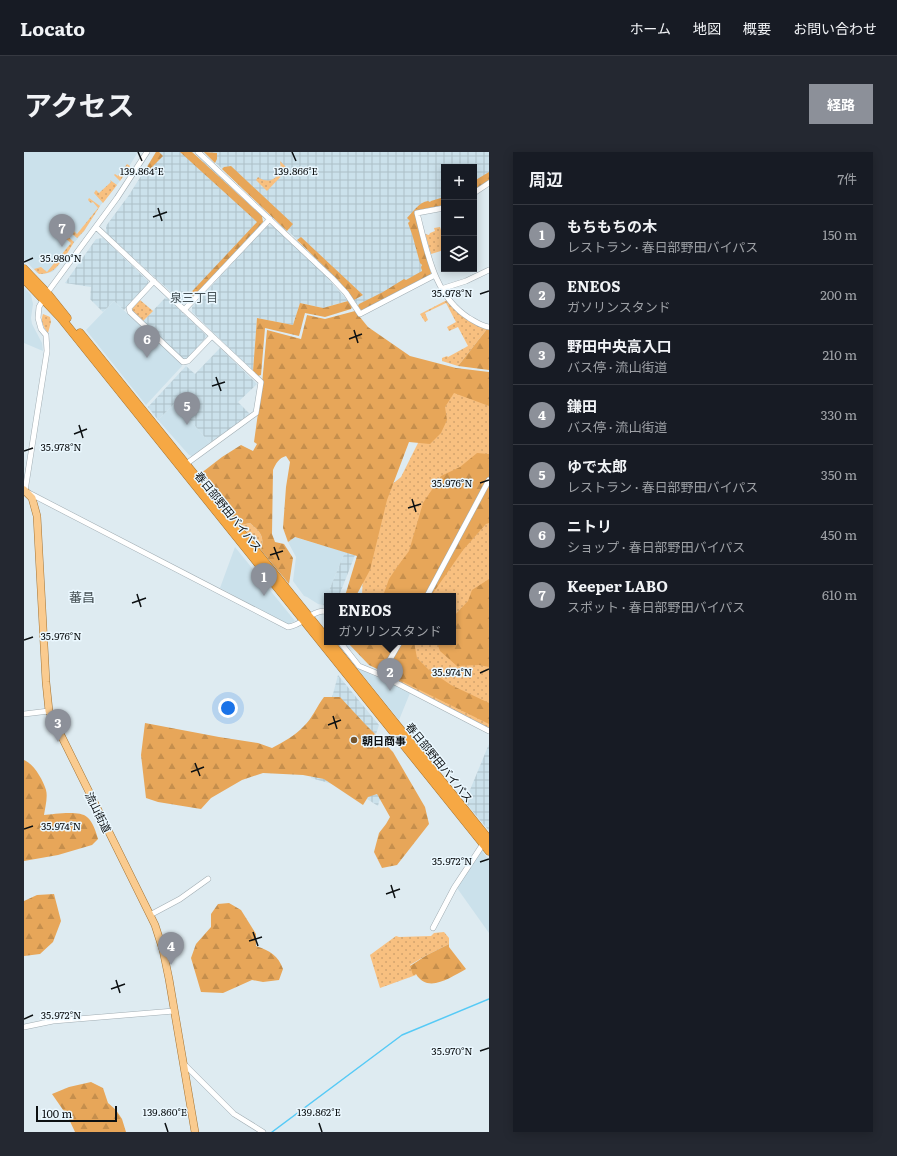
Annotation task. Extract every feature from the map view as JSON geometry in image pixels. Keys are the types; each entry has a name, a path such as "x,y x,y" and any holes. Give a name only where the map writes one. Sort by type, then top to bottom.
{"highway":[{"name":"春日部野田バイパス","path":"24,268 61,318 324,641"},
{"name":"春日部野田バイパス","path":"24,279 45,296 186,464 306,619 324,636"},
{"name":"春日部野田バイパス","path":"327,645 487,841"},
{"name":"春日部野田バイパス","path":"332,645 487,841 489,851"}],"main road":[{"name":"流山街道","path":"24,490 32,498 37,516 46,682 49,711 150,915 163,950 195,1132"}],"street":[{"path":"147,152 130,180 45,296 39,307 38,318 41,328 46,335 47,351 24,490 288,627 295,626 316,612 324,610"},
{"path":"198,152 335,281 346,293 360,314 435,276"},
{"path":"477,191 489,184"},
{"path":"441,209 417,213 435,276 441,289 460,312 482,326 489,327"},
{"path":"184,310 270,219"},
{"path":"96,227 260,382 256,413 186,464"},
{"path":"441,289 466,281 489,270"},
{"path":"154,281 129,308 130,312 183,362 188,361 212,336"},
{"path":"429,593 489,480"},
{"path":"342,645 359,666 381,675 489,731"},
{"path":"381,675 398,645"},
{"path":"24,714 49,711"},
{"path":"433,928 454,888 487,841"},
{"path":"150,915 180,899 208,879"},
{"path":"24,1027 53,1021 174,1011"},
{"path":"183,1063 234,1114 263,1132"}],"shaded area":[{"path":"24,152 138,152 120,181 100,206 56,269 52,272 44,274 37,273 24,259"},
{"path":"156,152 192,152 218,174 263,222 188,303 183,303 106,233 106,226 129,195"},
{"path":"204,152 489,152 489,181 477,188 477,164 441,164 441,206 414,211 431,273 361,310 349,293 325,266"},
{"path":"280,161 288,169 267,191 256,180 258,177 268,181 277,177 281,171"},
{"path":"127,164 130,166 120,181 114,175 115,174 118,176"},
{"path":"110,180 117,185 103,203 94,193 96,190 99,193 111,182"},
{"path":"89,198 100,206 84,231 77,238 65,228 66,226 77,234 98,208 93,202 91,203 88,200"},
{"path":"272,225 322,272 348,301 323,308 300,303 293,325 257,318 253,371 192,312 192,307 267,226"},
{"path":"440,227 441,230 441,251 431,254 425,234 429,235 435,231 434,228"},
{"path":"62,232 74,242 65,257 62,254 71,243 60,234"},
{"path":"103,238 148,281 148,284 124,310 114,301 103,312 90,299 91,287 65,283 96,239"},
{"path":"60,256 63,259 56,268 50,272 39,274 34,269 41,267 47,272"},
{"path":"24,287 31,295 33,304 31,318 32,324 42,343 43,351 24,343"},
{"path":"166,297 207,336 187,360 184,360 143,321"},
{"path":"140,300 153,311 143,321 132,311"},
{"path":"447,300 465,317 487,329 458,366 442,361 442,358 448,357 468,346 458,327 449,331 447,327 456,322 446,303 425,313 428,320 425,322 420,314"},
{"path":"114,301 182,366 146,405 86,330"},
{"path":"43,314 50,317 51,322 48,333 42,322"},
{"path":"220,348 257,384 238,402 250,414 210,443 175,403 158,420 148,407 186,366 195,374"},
{"path":"489,372 489,479 426,593 362,593 363,574 390,486 401,477 449,381"},
{"path":"175,403 210,443 192,456 189,455 158,420"},
{"path":"489,485 489,728 386,675 385,673 401,645 456,645 456,593 430,593"},
{"path":"250,523 261,535 261,550 241,525"},
{"path":"294,537 345,552 328,593 324,593 323,605 318,604 304,596 293,581 296,557 288,542"},
{"path":"235,547 295,621 289,624 285,623 220,588"},
{"path":"345,552 355,555 340,593 328,593"},
{"path":"356,667 410,693 399,720"},
{"path":"338,675 379,725 360,782 381,793 378,806 353,790 311,778"},
{"path":"489,744 489,831 465,802"},
{"path":"482,851 489,860 489,933 457,888"},
{"path":"444,932 449,938 449,944 410,965 416,975 380,988 370,955 396,936 431,936 434,933"}],"green space":[{"path":"156,152 159,152 163,156 150,169 147,167"},
{"path":"180,152 192,152 262,216 263,222 188,303 182,302 257,222"},
{"path":"204,152 217,153 215,163"},
{"path":"231,166 293,224 287,231 222,169 224,167"},
{"path":"489,172 489,181 477,188 477,179"},
{"path":"441,198 441,206 414,211 431,273 430,276 363,311 361,310 358,306 359,304 404,279 406,280 422,271 422,265 420,263 408,223 410,221 407,218 416,208 422,203"},
{"path":"301,237 363,295 354,300 338,280 297,240"},
{"path":"348,301 352,307 351,309 325,317 305,313 299,336 265,328 261,375 258,376 253,371 257,318 293,325 300,303 323,308"},
{"path":"355,311 368,327 410,356 456,368 489,372 489,406 454,393 445,407 447,420 441,433 430,444 409,442 387,500 370,570 358,593 346,593 357,556 295,537 288,542 283,528 286,487 290,462 286,456 278,461 273,470 272,534 275,542 284,544 293,558 289,584 261,550 262,538 259,532 250,523 241,525 200,474 241,445 253,451 257,444 254,442 262,384 267,330 301,339 307,315 325,319"},
{"path":"487,329 489,329 489,370 458,366"},
{"path":"477,453 489,454 489,523 486,524 463,550 433,593 384,593 389,579 409,551 423,503 441,476 460,467"},
{"path":"489,579 489,667 479,665 457,666 440,651 438,645 456,645 456,614 468,601 472,590"},
{"path":"350,645 415,645 417,658 429,670 451,685 489,703 489,724 369,665"},
{"path":"324,697 340,697 393,752 425,807 429,824 397,865 382,868 374,852 379,833 390,817 377,794 368,797 363,805 324,779 303,775 263,773 242,780 211,798 201,809 158,802 146,798 141,755 145,723 258,743 272,748 297,733 310,720"},
{"path":"24,760 35,769 45,786 47,796 44,815 73,813 84,815 93,824 98,839 92,845 58,855 24,861"},
{"path":"54,894 61,921 53,942 40,954 24,956 24,901 37,895"},
{"path":"229,903 241,910 256,934 256,946 273,954 279,960 283,969 279,980 263,982 252,980 223,993 201,992 191,958 196,944 211,927 211,914 218,904"},
{"path":"449,944 449,947 466,969 440,982 433,983 427,983 421,980 416,974 413,975 410,966 427,955"},
{"path":"91,1082 103,1088 108,1103 116,1110 122,1119 126,1132 75,1132 68,1117 52,1094 69,1087"}],"waterway":[{"path":"272,1132 402,1035 489,999"}],"place":[{"name":"Keeper LABO","path":"62,247"},
{"name":"ニトリ","path":"147,358"},
{"name":"ゆで太郎","path":"187,425"},
{"name":"もちもちの木","path":"264,596"},
{"name":"ENEOS","path":"390,691"},
{"name":"朝日商事","path":"354,740"},
{"name":"野田中央高入口","path":"58,742"},
{"name":"鎌田","path":"171,965"}],"district":[{"name":"泉三丁目","path":"194,297"},
{"name":"蕃昌","path":"82,596"}]}
